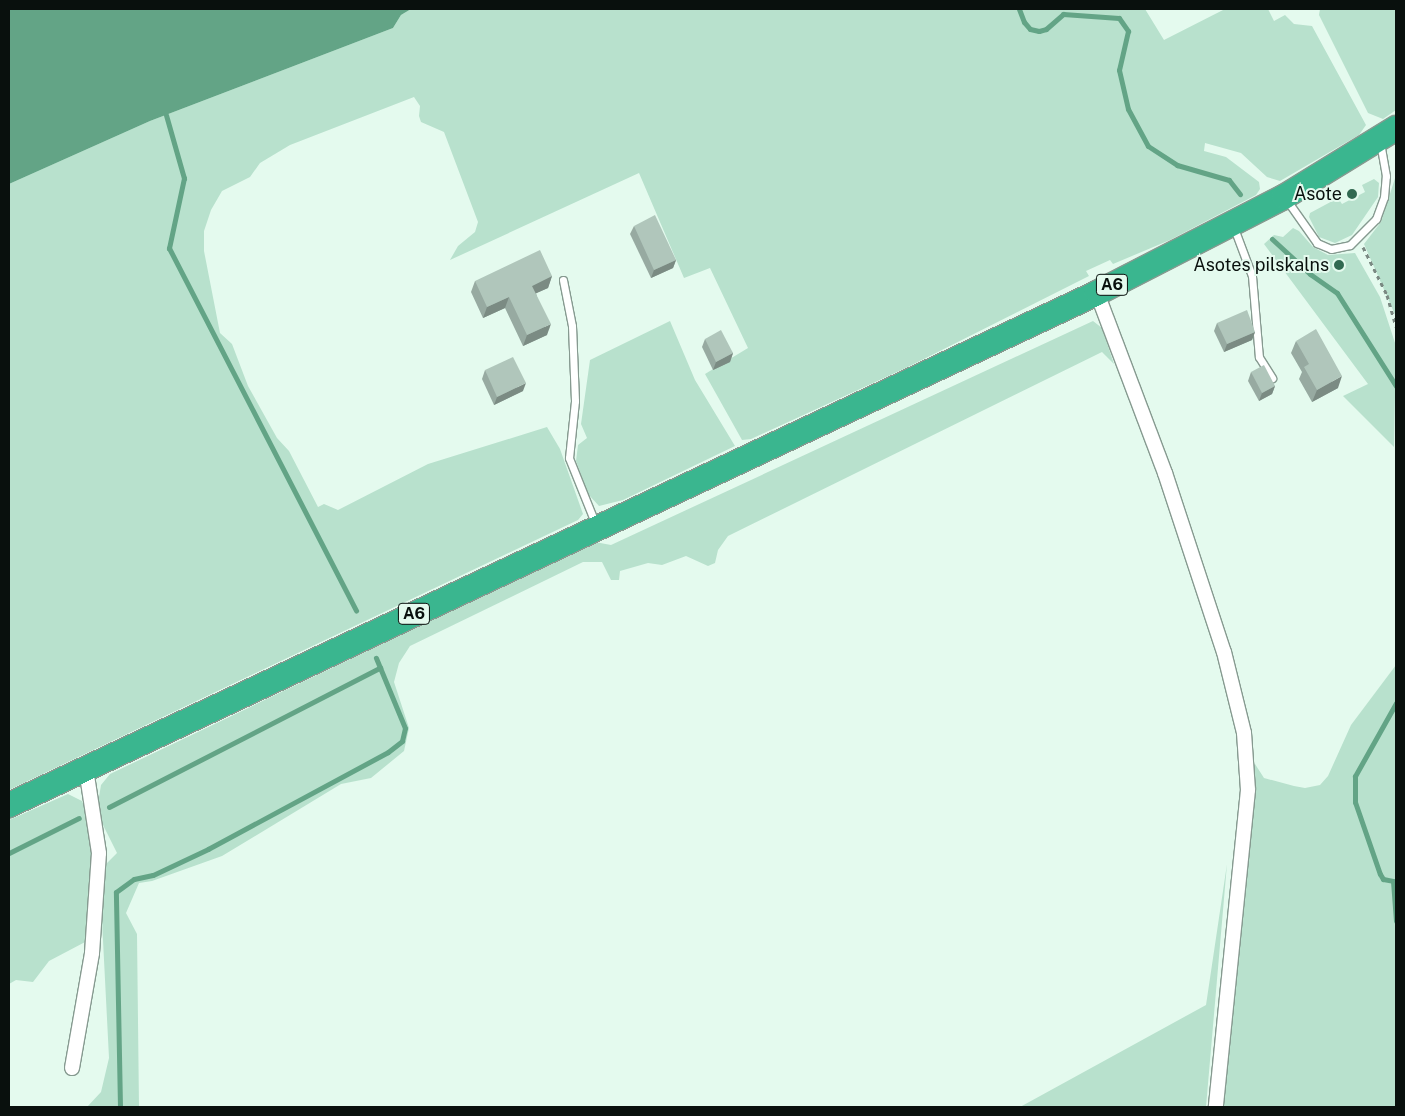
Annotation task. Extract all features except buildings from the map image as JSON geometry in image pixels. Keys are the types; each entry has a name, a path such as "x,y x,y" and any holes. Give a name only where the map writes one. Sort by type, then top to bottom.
{"highway":[{"name":"A6","path":"9,805 1097,293 1233,225 1284,197 1388,134"}],"street":[{"path":"1097,293 1165,473 1224,652 1244,733 1248,790 1216,1107"},
{"path":"72,1068 92,953 99,853 86,769"}],"lane":[{"path":"1284,197 1323,246 1340,249 1359,239 1376,219 1384,197 1388,134"},
{"path":"1233,225 1252,276 1259,357 1272,378"},
{"path":"563,280 572,326 575,401 568,458 597,528"}],"path":[{"path":"1359,239 1387,296 1396,327"}],"shaded area":[{"path":"9,9 411,9 401,15 393,28 150,121 9,184"},
{"path":"411,9 1145,9 1164,40 1225,9 1268,9 1274,21 1285,15 1294,24 1312,26 1366,125 1359,135 1280,181 1267,177 1241,153 1205,143 1204,151 1226,157 1259,182 1260,189 1256,195 1170,240 1113,264 1110,260 1086,271 1089,276 908,367 751,439 742,440 705,374 748,348 710,268 684,278 639,173 450,260 458,246 475,232 478,222 444,132 421,122 419,116 420,106 414,97 290,145 260,163 250,177 222,191 211,210 204,231 204,251 220,333 232,344 248,386 277,438 289,451 318,507 324,504 338,510 428,464 547,427 560,449 583,514 578,520 9,790 9,184 150,121 393,28 401,15"},
{"path":"1320,9 1396,9 1396,110 1383,119 1368,113 1319,15"},
{"path":"1396,175 1396,317 1364,244 1381,222"},
{"path":"1374,179 1379,183 1378,197 1352,235 1335,243 1319,237 1309,217 1310,213 1338,198 1342,204 1365,192 1362,185"},
{"path":"1293,228 1299,231 1313,247 1328,255 1355,253 1380,297 1396,346 1394,447 1343,396 1368,384 1264,244 1274,235 1283,237"},
{"path":"670,321 695,380 735,446 623,500 599,506 588,494 576,461 578,445 587,438 581,424 590,360"},
{"path":"1093,321 1102,328 1114,364 1102,352 728,536 718,550 715,563 708,566 686,556 662,565 648,563 620,571 619,580 611,580 602,562 583,562 410,646 399,663 394,682 409,728 404,751 371,778 341,784 222,856 152,881 139,883 126,913 137,934 139,1107 87,1107 101,1092 109,1058 101,901 106,864 117,853 102,823 98,803 101,785 110,774 595,542 611,545"},
{"path":"1396,665 1396,1107 1221,1107 1252,767 1255,764 1264,778 1294,786 1305,788 1320,785 1328,776 1351,725"},
{"path":"68,794 82,801 86,810 93,853 87,941 49,961 33,982 16,980 9,984 9,820"},
{"path":"1227,864 1206,1107 1020,1107 1206,1005"}],"waterway":[{"path":"1019,9 1024,22 1030,29 1039,31 1046,29 1063,14 1119,18 1128,31 1119,70 1128,109 1148,146 1177,165 1229,180 1240,194"},
{"path":"166,115 184,178 169,248 356,611"},
{"path":"1272,239 1310,274 1337,293 1396,386"},
{"path":"120,1107 116,892 134,879 153,875 208,849 388,752 402,741 405,728 376,658"},
{"path":"109,807 380,668"},
{"path":"1396,703 1355,776 1355,802 1380,874 1383,879 1393,881 1396,921"},
{"path":"9,853 79,818"}],"place":[{"name":"Asote","path":"1352,194"},
{"name":"Asotes pilskalns","path":"1339,265"}]}
